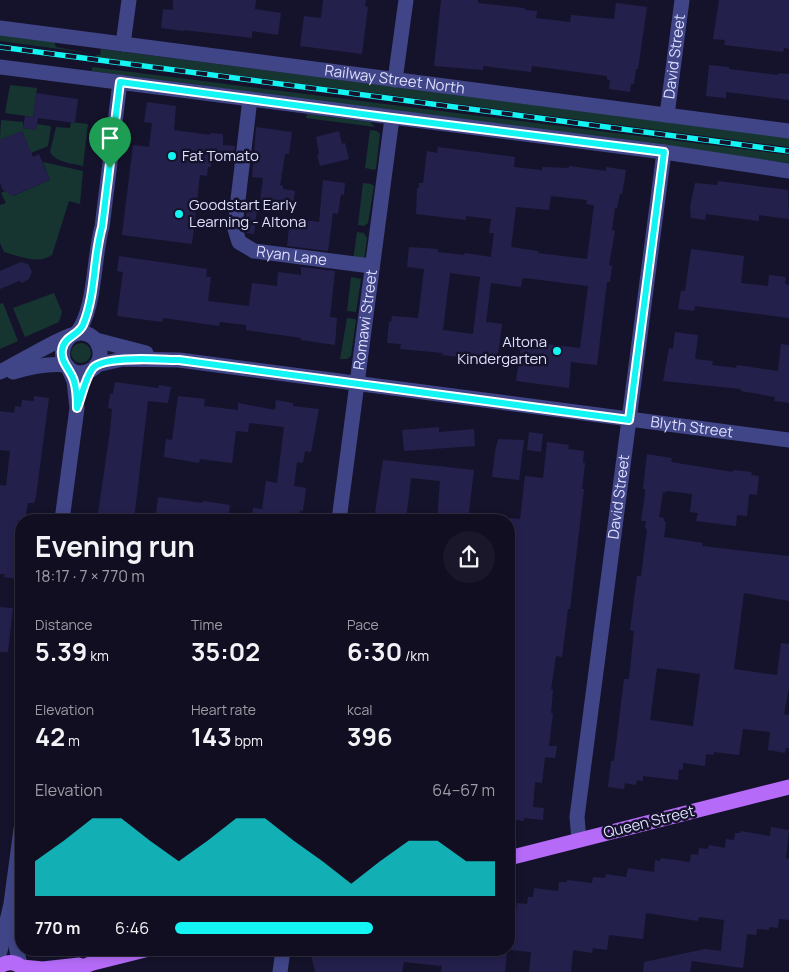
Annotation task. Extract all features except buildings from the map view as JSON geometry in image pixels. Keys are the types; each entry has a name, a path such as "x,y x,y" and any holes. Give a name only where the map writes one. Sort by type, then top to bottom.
{"main road":[{"name":"Queen Street","path":"515,856 789,786"},
{"path":"68,972 120,956"},
{"path":"0,966 10,962 22,968 43,969 93,963"}],"street":[{"path":"123,44 129,0"},
{"path":"395,80 406,0"},
{"name":"David Street","path":"667,115 682,0"},
{"name":"Railway Street North","path":"0,28 789,131"},
{"path":"0,67 664,152 789,171"},
{"path":"63,514 77,408 74,381 62,355 62,350 63,344 83,326 89,304 98,240 102,227 120,82"},
{"name":"Ryan Lane","path":"250,99 235,229 239,242 254,251 371,266"},
{"name":"Romawi Street","path":"340,514 392,118"},
{"name":"David Street","path":"579,840 577,817 664,152"},
{"path":"77,408 94,367 101,356 101,350 95,339 89,304"},
{"path":"0,374 74,335 85,334 95,339"},
{"name":"Blyth Street","path":"95,339 179,360"},
{"name":"Blyth Street","path":"94,367 123,359 179,360 789,440"},
{"path":"0,374 56,364 83,372 94,367"},
{"path":"0,951 11,904 15,874"},
{"path":"11,904 15,940"},
{"path":"280,972 281,956"}],"green space":[{"path":"0,35 54,42 56,47 88,53 0,41"},
{"path":"101,49 789,138 789,147 96,57 96,55 100,55"},
{"path":"92,67 789,155 789,163 92,71"},
{"path":"10,85 37,88 33,117 5,113"},
{"path":"307,114 370,122 375,127 306,118"},
{"path":"1,120 23,122 23,128 36,130 37,124 50,126 48,146 31,153 22,131 0,140"},
{"path":"71,122 88,124 83,166 60,160 50,152 56,127 70,128"},
{"path":"370,130 377,131 380,134 375,170 365,168"},
{"path":"43,162 83,171 80,204 69,201 52,255 34,260 4,252 0,243 0,205 6,203 1,193 5,191 13,196 50,180"},
{"path":"363,183 374,186 368,223 364,226 358,225"},
{"path":"357,232 364,233 367,238 364,261 353,261"},
{"path":"351,277 361,279 356,312 347,311"},
{"path":"54,293 62,312 59,322 25,337 13,308"},
{"path":"3,303 18,341 0,349 0,304"},
{"path":"347,318 356,320 351,356 347,359 340,359"},
{"path":"77,343 85,343 91,349 91,357 85,363 77,363 71,357 71,349"}],"railway":[{"path":"0,47 789,151"}],"place":[{"name":"Fat Tomato","path":"172,156"},
{"name":"Goodstart Early Learning - Altona","path":"179,214"},
{"name":"Altona Kindergarten","path":"557,351"}],"route":[{"path":"120,82 664,152 629,420 179,360 142,359 123,359 96,365 85,384 77,408 74,381 63,360 62,350 66,340 76,334 83,326 89,304 110,168 120,82"}]}
